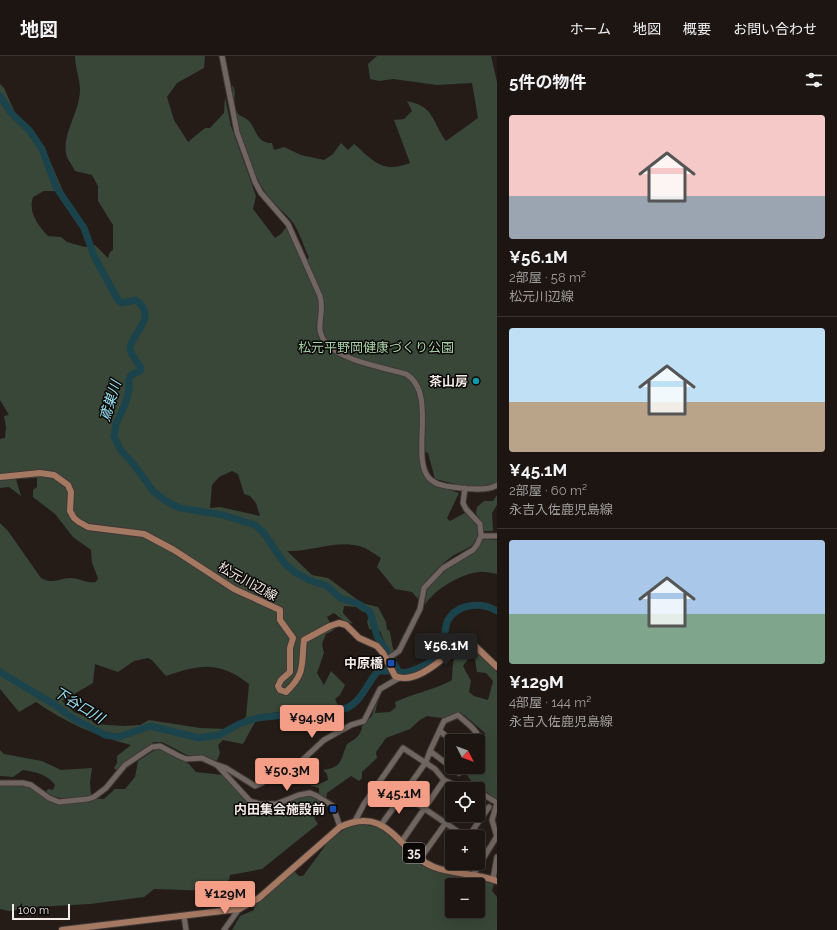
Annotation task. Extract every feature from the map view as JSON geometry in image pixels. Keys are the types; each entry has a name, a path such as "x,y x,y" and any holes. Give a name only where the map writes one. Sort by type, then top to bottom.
{"main road":[{"name":"松元川辺線","path":"0,477 40,473 54,475 68,485 71,492 70,511 79,522 88,527 144,534 174,550 234,589 280,610 280,620 293,638 290,648 290,672 281,680 278,686 280,690 286,692 298,678 303,665 304,640 323,629 339,623 346,625 359,638 377,646 389,658 391,669 397,677"},
{"path":"397,677 416,676 437,663 459,643 465,641 474,645 497,667"},
{"name":"35","path":"62,930 240,909 259,898 340,826 355,821 373,822 381,825 402,841 420,859 428,864 445,870 495,880"}],"street":[{"path":"222,56 236,132 261,193 288,224 320,296 322,306 320,330 323,338 332,349 346,357 406,374 413,379 419,394 423,413 423,462 428,477 434,482 465,488 487,488 497,485"},
{"path":"389,658 399,651 420,609 424,588 443,568 475,548 481,536 480,524 466,509 463,503 465,488"},
{"path":"481,536 497,536"},
{"path":"0,783 23,782 31,785 49,798 59,802 88,799 94,797 106,788 126,765 156,746 160,746 179,756 206,759 226,768 255,786 271,774 286,771 297,765 324,740 351,725 364,721 380,689 397,677"},
{"path":"381,825 426,762 444,721 458,715 478,734"},
{"path":"440,731 445,735"},
{"path":"355,821 364,804 403,748 426,762 435,769 444,780 448,782"},
{"path":"430,751 445,762"},
{"path":"217,765 250,801 260,804 276,804 299,795 310,794 317,796 333,806 340,826"},
{"path":"402,841 444,780"},
{"path":"403,794 456,830"},
{"path":"485,795 497,803 492,820 497,836 485,855"},
{"path":"472,830 489,807"},
{"path":"420,859 445,823"},
{"path":"495,880 497,857"},
{"path":"473,875 476,870"},
{"path":"224,930 240,909"},
{"path":"184,916 186,930"}],"green space":[{"name":"松元平野岡健康づくり公園","path":"75,56 205,56 204,68 177,83 167,97 174,120 188,142 205,128 210,128 224,113 225,97 231,126 256,196 253,209 275,238 281,234 287,226 302,261 309,258 294,224 265,192 252,168 238,126 232,85 237,113 249,121 263,141 272,143 274,150 284,147 301,155 324,160 333,154 341,143 348,150 354,144 367,156 379,164 392,167 410,163 394,120 404,119 412,111 407,101 423,107 428,111 446,141 478,118 472,83 437,85 393,79 379,81 370,79 368,64 377,56 491,56 497,82 497,482 483,487 475,487 458,485 435,479 428,453 419,450 426,476 429,480 440,487 459,493 447,518 450,521 465,513 477,524 477,539 471,546 454,555 435,571 423,587 418,599 412,592 395,589 377,567 381,558 362,547 341,544 305,550 287,551 312,575 328,578 362,603 378,607 386,622 387,630 389,630 391,635 394,651 389,653 380,631 369,629 367,621 373,611 363,612 356,607 344,606 343,613 353,624 344,621 334,613 327,617 334,630 326,634 322,644 324,653 317,673 324,685 331,671 345,685 340,695 335,699 342,714 342,718 337,718 330,713 321,710 312,709 263,714 255,722 243,744 223,740 218,745 220,753 217,761 205,756 187,755 162,742 154,742 116,770 114,768 117,763 117,756 131,745 81,728 36,702 19,712 0,689 0,523 8,531 41,578 49,581 74,578 87,582 96,582 98,578 92,563 91,550 73,537 55,514 33,497 33,490 37,487 37,478 16,479 21,496 9,487 0,488 0,439 5,438 6,427 4,416 9,415 0,400 0,84 4,88 16,115 33,130 44,147 63,191 44,191 33,197 33,213 41,228 48,236 61,237 67,242 85,247 95,245 108,258 110,252 113,250 113,225 98,201 98,186 92,175 75,171 67,157 66,141 77,107 80,90","holes":["232,471 238,474 244,494 250,496 256,503 260,516 220,507 210,508 212,485 219,477","148,658 152,660 166,676 190,669 209,667 228,671 238,677 249,684 246,717 227,729 200,728 149,720 140,725 123,726 95,724 89,718 74,712 62,701 93,683 95,664 118,672 134,661"]},
{"path":"497,495 497,505 492,513 493,531 484,531 482,523 476,513 477,507 484,501 493,501"},
{"path":"483,539 497,540 497,574 480,572 463,576 441,588 425,605 427,590 444,570 474,553"},
{"path":"466,648 473,653 463,666 471,681 469,692 474,696 488,700 493,681 486,673 477,672 474,654 478,654 493,666 497,673 497,802 485,791 485,782 472,782 466,774 485,774 485,733 460,713 450,719 427,716 410,729 386,738 376,752 377,758 362,772 362,778 359,781 351,776 327,793 326,799 319,796 319,788 309,785 317,785 328,780 327,774 323,770 338,765 347,744 357,737 361,732 362,726 372,716 376,701 378,700 375,713 390,712 396,707 395,702 452,680 455,657 461,650"},
{"path":"158,748 189,764 196,772 223,775 245,800 254,804 270,807 279,806 300,796 310,795 329,805 314,818 318,824 262,869 230,875 229,880 214,891 154,889 144,897 90,904 36,907 9,911 0,909 0,786 22,784 30,787 51,802 61,804 93,799 104,799 115,789 125,789 135,777 138,761"},
{"path":"0,750 4,754 42,761 61,770 92,768 90,782 91,795 62,798 51,795 46,792 48,789 53,790 55,785 52,781 41,774 23,770 13,777 0,776"},
{"path":"362,824 376,827 386,831 425,866 474,878 445,878 445,918 485,918 485,881 494,883 492,891 497,897 497,930 232,930 240,916 254,910 254,905 294,871 299,876 303,876 328,842 328,839 349,827"}],"waterway":[{"name":"鳶巣川","path":"0,96 11,113 29,130 42,149 56,187 84,228 94,256 118,300 122,303 136,300 142,306 145,313 142,325 131,343 130,348 130,351 141,368 140,371 131,375 129,379 129,390 126,402 116,424 114,436 120,449 154,492 169,503 180,508 223,515 255,525 264,533 284,563 296,573 309,580 327,586 340,598 359,604 370,612 377,636 401,673 412,671 433,659 439,650 447,621 452,614 458,610 464,607 478,605 497,611"},
{"name":"下谷口川","path":"0,672 55,705 74,719 105,735 119,737 150,726 199,738 219,735 239,724 257,718 347,708 357,701 378,671 390,671"}],"place":[{"name":"茶山房","path":"476,381"},
{"name":"中原橋","path":"391,663"},
{"name":"内田集会施設前","path":"333,809"}]}
